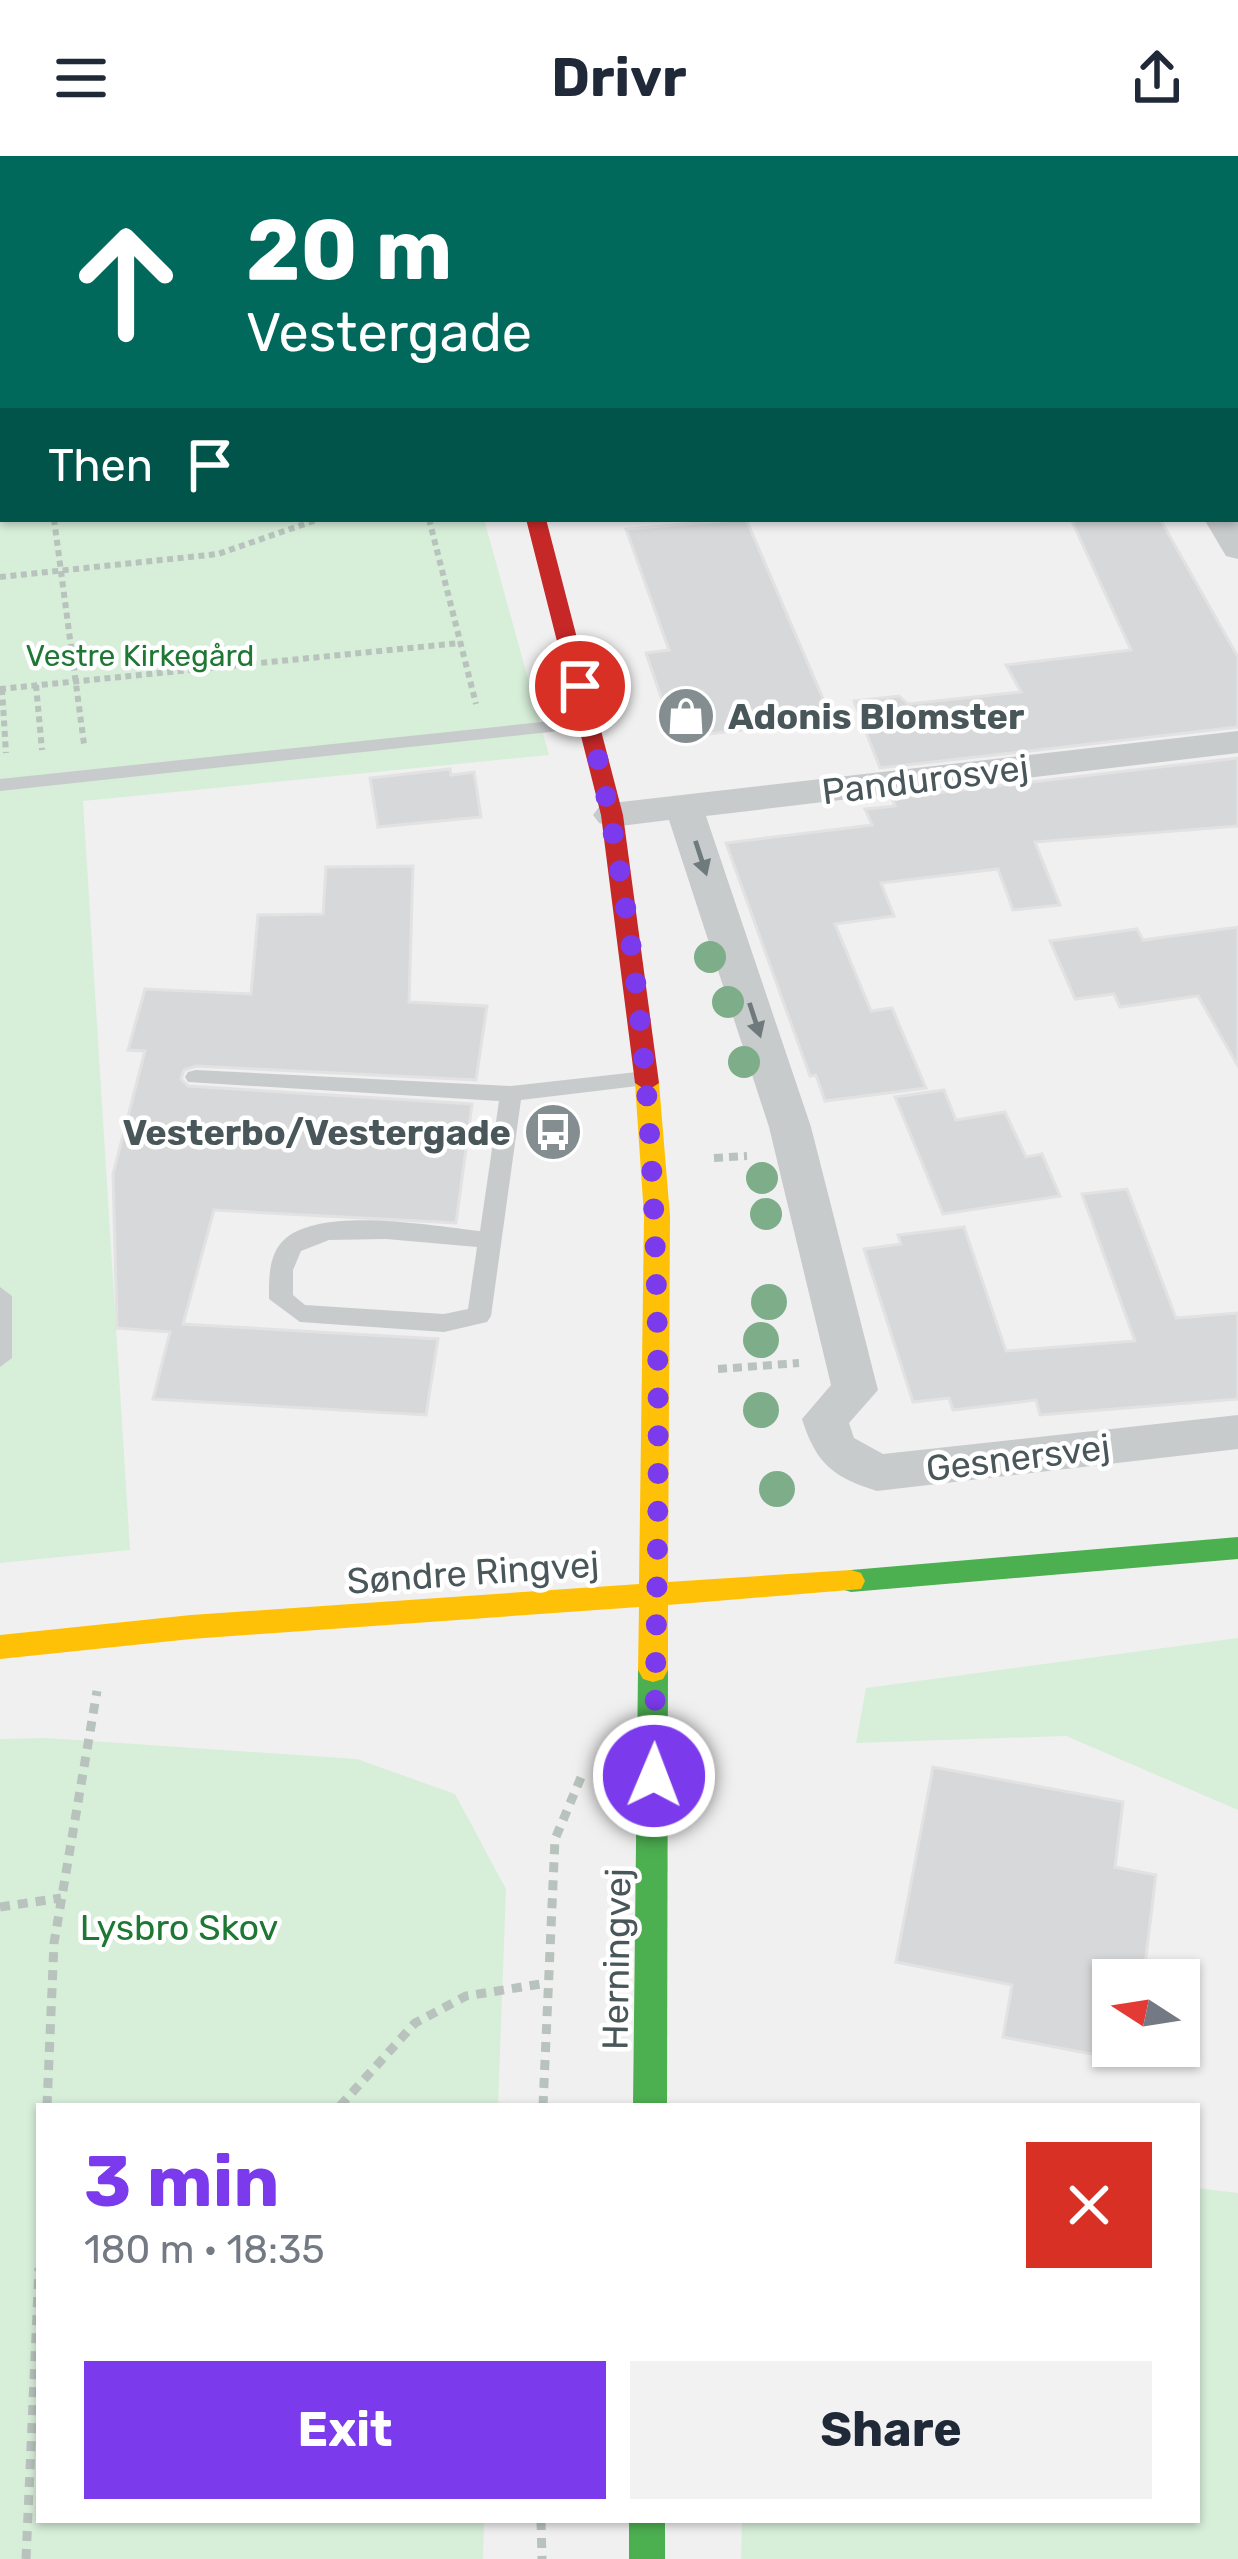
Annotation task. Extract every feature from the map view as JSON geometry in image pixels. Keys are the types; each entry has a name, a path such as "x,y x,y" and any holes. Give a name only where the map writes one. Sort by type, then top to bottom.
{"street":[{"name":"Herningvej","path":"537,522 612,815 643,1023 653,1163 657,1374 650,2103"},
{"path":"1223,522 1238,549"},
{"name":"Pandurosvej","path":"612,815 1238,742"},
{"path":"684,807 797,1152 848,1359"},
{"name":"Gesnersvej","path":"848,1359 856,1390 825,1419 835,1449 877,1473 1238,1432"},
{"name":"Søndre Ringvej","path":"0,1647 1238,1548"},
{"path":"647,2523 647,2559"}],"lane":[{"path":"0,785 590,723"},
{"path":"196,1077 512,1094 646,1078"},
{"path":"490,1240 334,1231 303,1237 290,1247 281,1268 281,1299 300,1312 444,1323 478,1316 490,1240 512,1094"},
{"path":"0,1296 0,1358"}],"path":[{"path":"54,522 87,775"},
{"path":"0,577 218,554 312,522"},
{"path":"430,522 484,735"},
{"path":"6,761 1,689 460,643"},
{"path":"36,686 43,757"},
{"path":"653,1163 797,1152"},
{"path":"657,1374 848,1359"},
{"path":"46,2103 54,1943 106,1636"},
{"path":"544,2103 555,1839 583,1773"},
{"path":"0,1906 61,1898"},
{"path":"343,2103 415,2023 466,1996 547,1983"},
{"path":"26,2559 36,2384"},
{"path":"541,2523 542,2559"}],"green space":[{"name":"Vestre Kirkegård","path":"0,522 485,522 549,755 83,801 130,1550 0,1563"},
{"path":"1238,1638 1238,1810 1066,1736 856,1743 866,1688"},
{"name":"Lysbro Skov","path":"47,1738 357,1759 455,1794 506,1889 498,2103 36,2103 36,2523 484,2523 483,2559 0,2559 0,1739"},
{"path":"1200,2188 1238,2193 1238,2559 741,2559 742,2523 1200,2523"}],"building":[{"path":"747,522 827,708 753,717 757,728 675,738 646,653 669,650 626,529"},
{"path":"1072,522 1162,522 1238,657 1238,727 880,768 854,701 899,696 908,704 1021,692 1006,665 1131,650"},
{"path":"1238,758 1238,826 1035,842 1060,905 1013,910 998,869 881,883 894,916 835,924 871,1011 892,1008 926,1088 825,1101 816,1075 810,1076 726,843 872,825 865,809 895,806 892,798"},
{"path":"450,769 451,775 474,772 481,817 378,827 370,778"},
{"path":"413,866 409,1002 487,1006 476,1080 196,1066 184,1070 181,1079 188,1086 472,1104 456,1223 214,1210 183,1324 438,1339 426,1415 153,1399 170,1332 117,1328 113,1174 145,1051 128,1050 145,989 251,994 258,915 323,914 326,867"},
{"path":"1238,927 1238,1066 1198,996 1120,1007 1114,994 1075,999 1050,941 1137,929 1143,940"},
{"path":"944,1090 956,1120 1005,1112 1026,1157 1042,1154 1060,1196 943,1214 895,1097"},
{"path":"1127,1189 1176,1318 1238,1313 1238,1399 1040,1415 1036,1400 953,1410 949,1398 913,1402 864,1249 901,1244 898,1235 964,1227 1006,1351 1135,1341 1082,1194"},
{"path":"933,1767 1123,1802 1115,1867 1156,1875 1146,1959 1092,1959 1092,2054 1003,2037 1012,1985 896,1962"}],"traffic: fast":[{"path":"851,1581 1238,1548"},
{"path":"650,2103 653,1670"},
{"path":"647,2523 647,2559"}],"traffic: slow":[{"path":"647,1083 657,1216 653,1670"},
{"path":"0,1647 191,1627 851,1581"}],"traffic: jam":[{"path":"537,522 612,815 647,1083"}],"place":[{"name":"Adonis Blomster","path":"686,716"},
{"name":"Vesterbo/Vestergade","path":"553,1132"}],"route":[{"path":"580,686 612,815 643,1023 657,1216 654,1776"}]}
